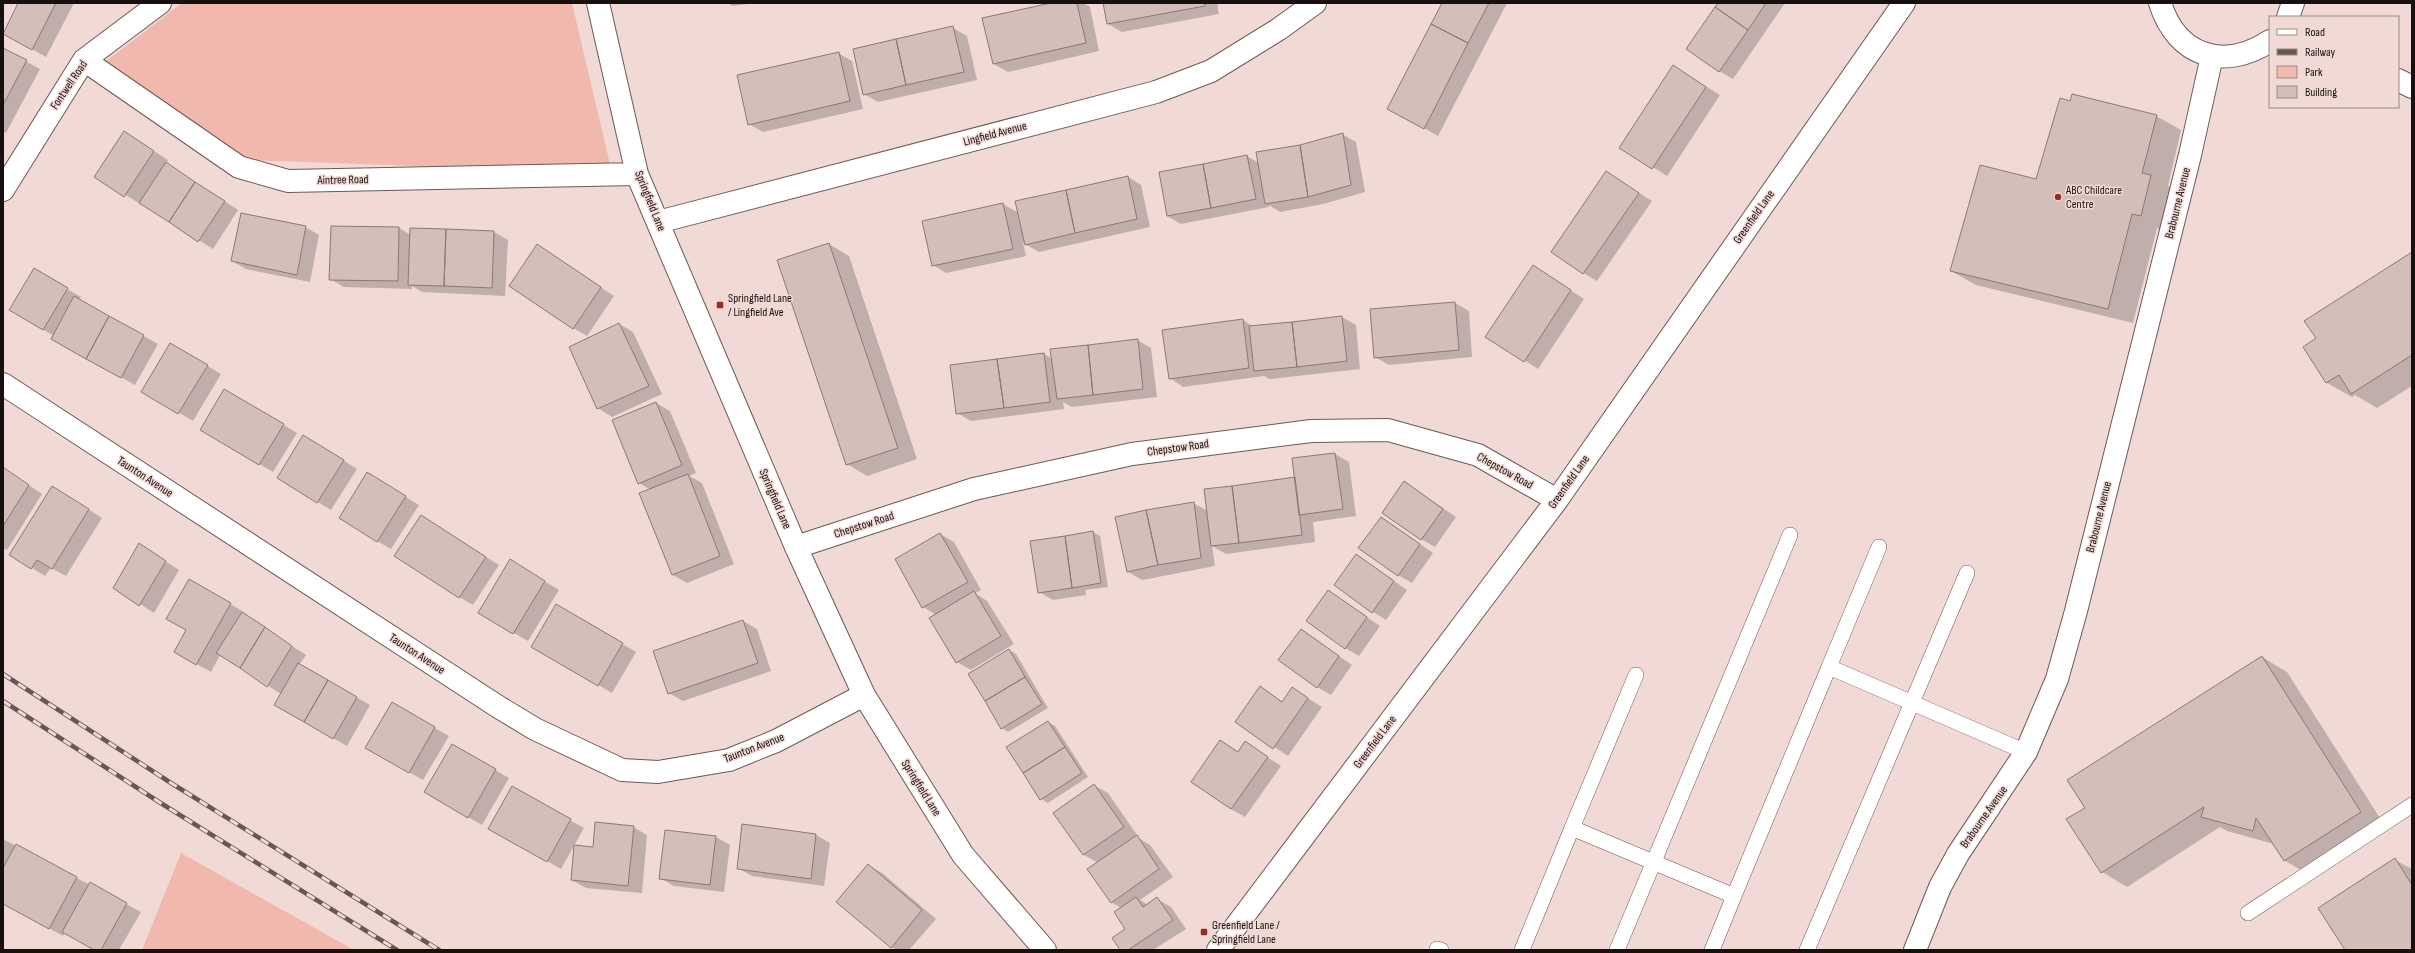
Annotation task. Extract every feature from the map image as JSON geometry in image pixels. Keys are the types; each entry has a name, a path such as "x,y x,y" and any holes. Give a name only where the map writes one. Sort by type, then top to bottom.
{"street":[{"name":"Fontwell Road","path":"3,190 84,60 160,3"},
{"name":"Springfield Lane","path":"598,3 638,174 796,547 864,695 962,855 1045,950"},
{"name":"Lingfield Avenue","path":"658,222 1156,92 1211,71 1279,29 1315,3"},
{"name":"Greenfield Lane","path":"1218,950 1557,500 1904,3"},
{"path":"2160,3 2165,19 2177,36 2193,48 2212,56 2233,57 2254,51 2269,42"},
{"path":"2288,16 2293,3"},
{"name":"Brabourne Avenue","path":"1915,950 1940,887 1958,854 2026,752 2057,678 2076,611 2188,163 2212,56"},
{"name":"Aintree Road","path":"84,60 239,167 288,181 638,174"},
{"path":"2399,80 2412,87"},
{"name":"Taunton Avenue","path":"3,384 510,713 536,729 622,770 658,772 729,760 776,741 864,695"},
{"name":"Chepstow Road","path":"796,547 974,489 1132,454 1312,431 1388,430 1478,455 1557,500"}],"lane":[{"path":"1617,950 1655,862 1790,535"},
{"path":"1712,950 1879,547"},
{"path":"1807,950 1966,573"},
{"path":"1829,667 1912,701 2026,752"},
{"path":"1522,950 1636,675"},
{"path":"2248,913 2412,805"},
{"path":"1572,828 1734,896"}],"green space":[{"path":"182,3 572,3 612,173 247,160 105,62"},
{"path":"181,853 354,950 142,950"}],"building":[{"path":"18,3 56,3 32,50 3,34"},
{"path":"1051,3 1077,3 1086,43 993,64 982,18"},
{"path":"1103,3 1205,3 1205,6 1107,24"},
{"path":"1442,3 1489,3 1468,43 1431,24"},
{"path":"1718,3 1766,3 1748,30 1715,7"},
{"path":"1715,7 1748,30 1719,72 1686,49"},
{"path":"1431,24 1468,43 1424,129 1387,109"},
{"path":"953,26 964,72 906,85 896,39"},
{"path":"896,39 906,85 863,95 853,49"},
{"path":"3,48 27,60 3,105"},
{"path":"839,52 850,101 748,125 737,75"},
{"path":"1673,65 1706,87 1652,169 1619,148"},
{"name":"ABC Childcare Centre","path":"2072,94 2157,115 2142,173 2151,175 2141,216 2132,214 2108,309 1950,271 1980,165 2036,179 2060,98 2070,101"},
{"path":"124,131 154,151 124,197 94,177"},
{"path":"1343,133 1351,185 1308,197 1300,145"},
{"path":"1300,145 1308,197 1265,204 1256,152"},
{"path":"1247,155 1256,199 1211,208 1203,164"},
{"path":"166,162 195,182 169,222 139,203"},
{"path":"1203,164 1211,208 1167,216 1159,172"},
{"path":"1606,171 1639,193 1583,274 1551,252"},
{"path":"1128,176 1137,219 1075,233 1066,190"},
{"path":"195,182 225,201 198,242 169,222"},
{"path":"1066,190 1075,233 1025,245 1015,201"},
{"path":"1003,203 1013,249 932,266 922,221"},
{"path":"241,213 306,226 297,275 231,261"},
{"path":"331,226 399,227 398,281 329,280"},
{"path":"410,228 446,229 444,286 408,285"},
{"path":"446,229 494,231 492,288 444,286"},
{"path":"829,243 898,448 846,465 777,260"},
{"path":"537,244 601,287 573,329 509,286"},
{"path":"2412,252 2412,355 2351,394 2339,375 2326,383 2303,347 2316,338 2304,321"},
{"path":"1533,265 1571,290 1524,362 1485,337"},
{"path":"34,268 68,288 43,330 9,310"},
{"path":"74,296 109,316 86,359 51,339"},
{"path":"1455,302 1459,350 1374,358 1370,309"},
{"path":"109,316 144,335 121,378 86,359"},
{"path":"1342,316 1347,361 1297,367 1292,322"},
{"path":"1243,319 1249,368 1169,379 1162,330"},
{"path":"1292,322 1297,367 1254,371 1249,326"},
{"path":"619,323 649,386 597,409 569,347"},
{"path":"1138,339 1143,389 1093,395 1088,345"},
{"path":"170,343 208,365 178,414 141,392"},
{"path":"1088,345 1093,395 1057,399 1050,349"},
{"path":"1044,353 1050,402 1004,408 997,359"},
{"path":"997,359 1004,408 956,414 950,365"},
{"path":"224,389 284,424 259,465 200,430"},
{"path":"656,402 682,465 638,484 612,420"},
{"path":"303,435 344,460 317,503 277,478"},
{"path":"1335,453 1343,509 1299,515 1292,458"},
{"path":"3,467 29,485 3,526"},
{"path":"367,472 406,496 377,542 339,518"},
{"path":"688,474 720,556 672,575 639,493"},
{"path":"1295,477 1302,535 1239,543 1232,486"},
{"path":"1404,481 1443,509 1421,540 1382,513"},
{"path":"52,486 89,509 52,569 37,560 31,569 9,555"},
{"path":"1232,486 1239,543 1211,546 1204,489"},
{"path":"1194,502 1201,558 1158,565 1146,510"},
{"path":"1146,510 1158,565 1127,572 1115,517"},
{"path":"421,515 486,557 459,598 394,556"},
{"path":"1381,517 1420,544 1398,576 1358,548"},
{"path":"1093,531 1101,583 1072,588 1065,536"},
{"path":"940,533 968,582 922,608 895,559"},
{"path":"1065,536 1072,588 1038,593 1030,541"},
{"path":"139,543 166,561 139,606 113,588"},
{"path":"1356,554 1394,581 1372,613 1334,585"},
{"path":"510,559 545,581 513,634 478,613"},
{"path":"189,579 231,603 196,665 174,652 186,630 166,619"},
{"path":"1328,590 1367,617 1345,649 1306,621"},
{"path":"974,591 1001,636 956,663 929,618"},
{"path":"556,604 623,643 598,686 531,647"},
{"path":"242,612 265,627 240,668 216,653"},
{"path":"743,620 758,663 668,694 653,651"},
{"path":"265,627 292,646 267,687 240,668"},
{"path":"1301,629 1339,656 1317,688 1278,660"},
{"path":"1009,649 1025,677 985,701 968,674"},
{"path":"2262,656 2361,812 2284,861 2256,818 2253,831 2201,817 2204,807 2101,873 2066,819 2085,808 2067,780"},
{"path":"298,663 328,680 304,722 274,705"},
{"path":"1025,677 1042,704 1001,729 985,701"},
{"path":"328,680 357,697 333,739 304,722"},
{"path":"1260,686 1282,702 1292,687 1308,698 1273,749 1235,722"},
{"path":"392,702 435,727 409,773 365,748"},
{"path":"1048,721 1065,747 1023,773 1006,747"},
{"path":"1220,740 1238,752 1245,741 1268,757 1231,809 1191,782"},
{"path":"452,744 496,769 468,818 424,792"},
{"path":"1065,747 1082,773 1040,800 1023,773"},
{"path":"1094,784 1124,827 1083,855 1053,813"},
{"path":"512,786 571,819 547,862 488,829"},
{"path":"595,822 634,826 628,886 571,880 574,845 593,847"},
{"path":"742,824 816,834 811,879 737,869"},
{"path":"665,830 716,836 710,885 659,879"},
{"path":"1137,835 1159,869 1111,903 1087,869"},
{"path":"16,844 77,877 49,929 3,904 3,868"},
{"path":"2395,858 2412,885 2412,950 2345,950 2318,908"},
{"path":"868,864 922,910 891,948 836,902"},
{"path":"90,882 127,903 101,950 94,950 62,932"},
{"path":"1136,897 1143,907 1157,897 1173,920 1128,950 1120,950 1112,938 1125,929 1114,912"}],"railway":[{"path":"3,674 171,783 439,950"},
{"path":"3,701 159,802 397,950"}],"place":[{"name":"ABC Childcare Centre","path":"2058,197"},
{"name":"Springfield Lane / Lingfield Ave","path":"720,305"},
{"name":"Greenfield Lane / Springfield Lane","path":"1204,932"}]}
